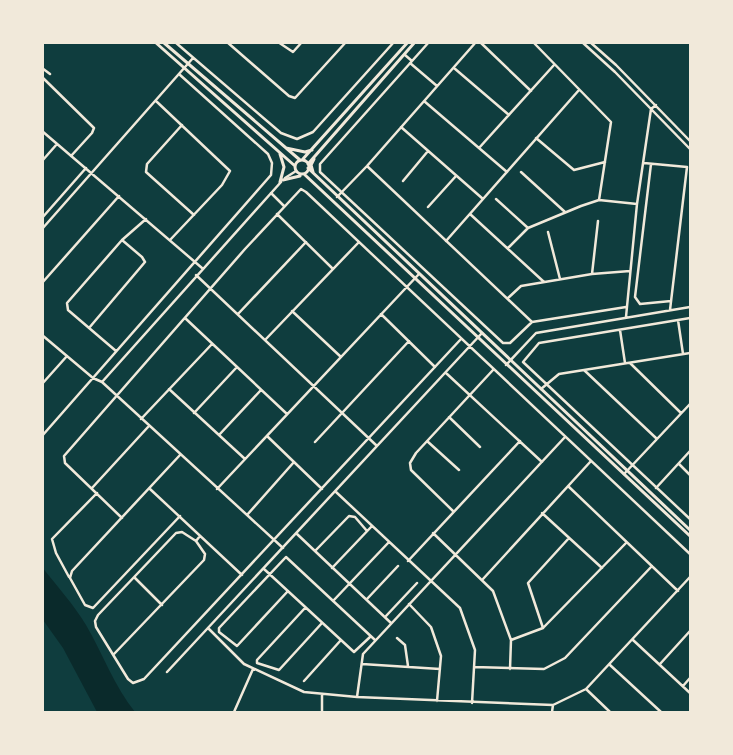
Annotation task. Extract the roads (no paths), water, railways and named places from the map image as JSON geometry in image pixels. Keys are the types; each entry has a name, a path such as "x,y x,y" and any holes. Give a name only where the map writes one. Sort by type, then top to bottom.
{"main road":[{"path":"155,42 279,152 295,169 304,174 690,536"},
{"path":"163,42 283,147 308,164"},
{"path":"295,169 301,160 313,149 408,42"},
{"path":"304,174 308,164 318,152 416,42"},
{"path":"283,147 305,152 313,149"},
{"path":"279,152 284,167 282,181 298,175 309,180"},
{"path":"314,175 312,162 318,152"},
{"path":"308,168 690,530"}],"street":[{"path":"175,42 281,133 291,138 302,138 314,132 394,42"},
{"path":"227,42 289,96 295,98 346,42"},
{"path":"278,42 291,52 295,51 302,42"},
{"path":"429,42 320,164 320,172 503,343 510,343 532,322 626,308"},
{"path":"337,196 367,166 476,42"},
{"path":"480,42 531,91"},
{"path":"532,42 611,122 600,200"},
{"path":"582,42 615,72 690,149"},
{"path":"590,42 656,105 690,141"},
{"path":"405,55 437,86"},
{"path":"42,229 193,58"},
{"path":"480,148 554,64"},
{"path":"42,68 50,74"},
{"path":"454,68 509,115"},
{"path":"42,436 268,180 272,164 265,150 179,74"},
{"path":"42,77 94,128 92,133 71,156"},
{"path":"446,241 579,90"},
{"path":"156,101 230,171 228,178 170,240"},
{"path":"424,101 507,172"},
{"path":"626,317 637,204 652,110 656,105"},
{"path":"182,125 147,164 146,172 194,216"},
{"path":"401,127 483,199"},
{"path":"42,131 93,172 202,268"},
{"path":"536,138 574,170 605,162"},
{"path":"42,161 57,144"},
{"path":"403,181 428,151"},
{"path":"644,163 687,167 670,310"},
{"path":"651,164 636,297 640,304 671,301"},
{"path":"367,166 532,322"},
{"path":"42,218 86,168"},
{"path":"102,382 202,268 270,193 295,169"},
{"path":"521,172 565,212"},
{"path":"428,207 456,176"},
{"path":"122,518 65,463 64,458 116,395 276,214 298,190 302,190 690,554"},
{"path":"270,193 284,206"},
{"path":"42,283 119,195"},
{"path":"496,199 528,228"},
{"path":"508,248 528,228 565,212 600,200 637,204"},
{"path":"276,214 333,269"},
{"path":"470,214 545,282"},
{"path":"116,351 68,310 67,303 122,240 146,219"},
{"path":"592,274 598,221"},
{"path":"548,232 560,280"},
{"path":"89,328 145,262 142,257 122,240"},
{"path":"238,314 306,242"},
{"path":"265,340 359,242"},
{"path":"508,298 521,286 592,274 630,271"},
{"path":"217,489 419,274"},
{"path":"196,275 377,446"},
{"path":"506,365 536,333 690,307"},
{"path":"292,311 341,357"},
{"path":"381,314 435,367"},
{"path":"185,318 288,414"},
{"path":"690,318 540,343 523,362 690,520"},
{"path":"678,320 683,354"},
{"path":"620,330 625,363"},
{"path":"167,672 482,333"},
{"path":"42,335 92,378 102,382 180,456 283,548"},
{"path":"114,654 204,560 205,554 196,541 182,532 176,533 98,615 95,621 96,627 128,679 134,683 144,679 461,339"},
{"path":"315,442 409,341"},
{"path":"141,419 212,344"},
{"path":"541,389 556,376 690,353"},
{"path":"42,384 67,356"},
{"path":"630,363 682,413"},
{"path":"194,412 237,367"},
{"path":"453,511 411,470 411,459 493,370"},
{"path":"584,370 657,439"},
{"path":"446,373 542,462"},
{"path":"169,389 245,459"},
{"path":"219,435 262,390"},
{"path":"624,474 690,404"},
{"path":"449,417 480,447"},
{"path":"92,488 149,426"},
{"path":"267,436 322,489"},
{"path":"357,697 363,654 457,556 565,438"},
{"path":"427,441 459,470"},
{"path":"408,560 520,441"},
{"path":"656,488 690,451"},
{"path":"70,578 72,571 180,456"},
{"path":"483,579 591,461"},
{"path":"246,516 294,462"},
{"path":"679,464 690,475"},
{"path":"568,486 678,591"},
{"path":"150,489 242,575"},
{"path":"336,492 460,608 474,650 472,703"},
{"path":"97,493 52,539 56,553 85,605 93,608 180,516"},
{"path":"542,513 602,568"},
{"path":"315,552 349,516 355,517 367,531"},
{"path":"332,568 372,526"},
{"path":"433,533 483,579 493,591 511,640 510,669"},
{"path":"296,534 391,623"},
{"path":"196,541 200,536"},
{"path":"543,628 528,583 569,538"},
{"path":"333,601 389,542"},
{"path":"511,640 543,628 626,543"},
{"path":"288,591 238,646 219,632 220,628 286,558 375,640"},
{"path":"367,599 398,566"},
{"path":"474,667 544,668 565,658 652,566"},
{"path":"264,568 354,652 370,636"},
{"path":"208,628 244,664 304,692 357,697 552,705 586,689 690,577"},
{"path":"135,578 162,605"},
{"path":"385,616 417,583"},
{"path":"409,604 434,632 441,656 437,701"},
{"path":"306,608 256,660 257,663 279,670 322,623"},
{"path":"660,664 690,631"},
{"path":"397,638 405,645 408,666"},
{"path":"304,681 341,640"},
{"path":"633,640 690,693"},
{"path":"362,664 440,669"},
{"path":"610,665 660,712"},
{"path":"234,712 253,669"},
{"path":"683,686 690,678"},
{"path":"586,689 610,712"},
{"path":"322,695 322,712"},
{"path":"552,705 552,712"}],"water":[{"path":"42,567 81,618 121,692 135,712 97,712 63,648 43,620"}]}
